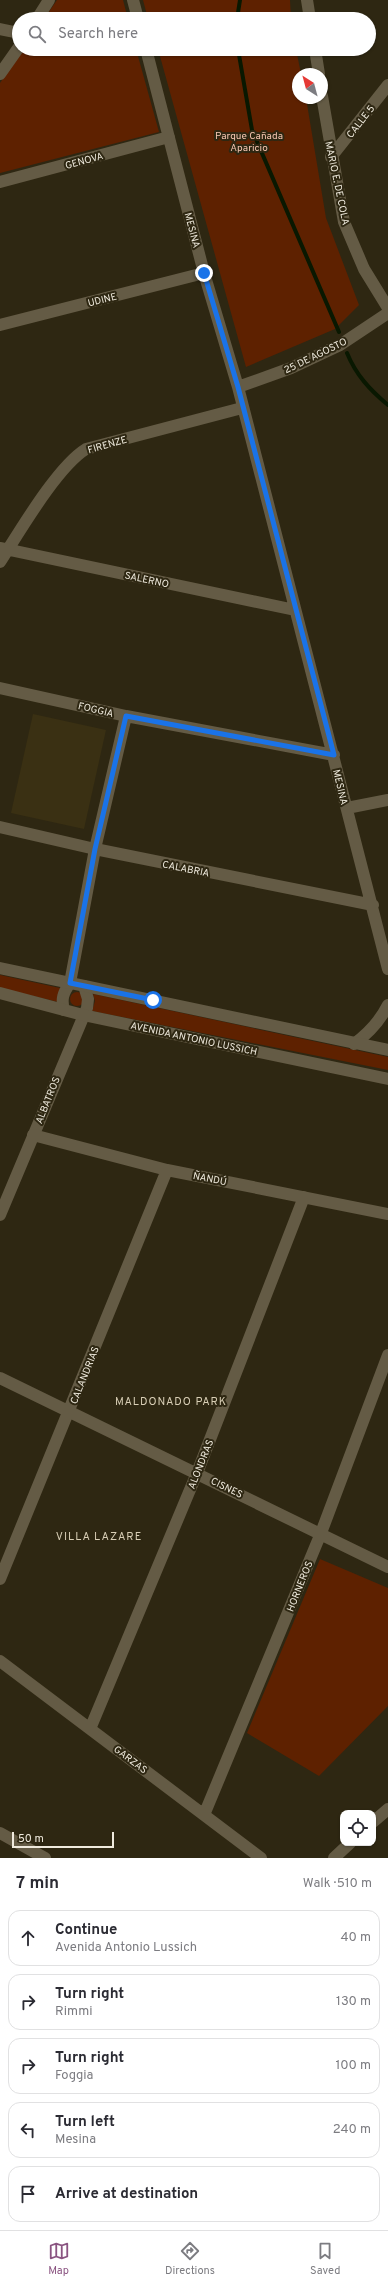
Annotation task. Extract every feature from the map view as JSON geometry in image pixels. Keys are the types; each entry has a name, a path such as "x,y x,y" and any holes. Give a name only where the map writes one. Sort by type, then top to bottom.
{"street":[{"path":"42,12 50,0"},
{"path":"133,0 136,12"},
{"path":"307,0 309,12"},
{"path":"0,29 12,31"},
{"path":"0,74 13,56"},
{"name":"MESINA","path":"148,56 204,273 238,387 242,408 373,905 388,969"},
{"path":"316,56 318,68"},
{"name":"CALLE 5","path":"331,157 388,85"},
{"name":"MARIO E. DE COLA","path":"323,104 331,157 344,222 364,268 388,308"},
{"name":"GENOVA","path":"0,182 169,137"},
{"name":"UDINE","path":"0,325 204,273"},
{"name":"25 DE AGOSTO","path":"238,387 291,368 340,345 388,313"},
{"name":"FIRENZE","path":"0,562 4,549 70,460 86,448 242,408"},
{"name":"SALERNO","path":"4,549 295,610"},
{"name":"FOGGIA","path":"0,688 126,716 334,755"},
{"path":"64,1010 62,1001 64,992 70,983 95,849 126,716"},
{"path":"347,808 388,800"},
{"name":"CALABRIA","path":"0,828 95,849 373,905"},
{"path":"0,968 388,1050"},
{"name":"ALBATROS","path":"0,1215 87,1008 88,999 84,986"},
{"name":"AVENIDA ANTONIO LUSSICH","path":"0,993 83,1015 388,1079"},
{"path":"354,1044 366,1035 378,1022 388,1004"},
{"name":"ÑANDÚ","path":"33,1136 167,1170 388,1214"},
{"name":"CALANDRIAS","path":"0,1579 167,1170"},
{"name":"ALONDRAS","path":"90,1729 196,1473 304,1197"},
{"name":"HORNEROS","path":"204,1815 320,1533 388,1355"},
{"name":"CISNES","path":"0,1378 388,1567"},
{"name":"GARZAS","path":"0,1661 261,1858"},
{"path":"376,1819 388,1809"},
{"path":"0,1833 45,1858"},
{"path":"334,1858 347,1846"}],"shaded area":[{"path":"33,714 106,730 84,829 11,813"}],"green space":[{"path":"57,0 123,0 126,12 49,12"},
{"path":"143,0 290,0 291,12 146,12"},
{"path":"18,56 138,56 159,132 0,173 0,83"},
{"name":"Parque Cañada Aparicio","path":"160,56 297,56 300,68 292,68 292,104 307,104 326,218 359,305 335,329 246,367"},
{"path":"0,975 60,988 58,1002 0,988"},
{"path":"74,992 80,992 84,996 84,1002 80,1006 74,1006 70,1002 70,996"},
{"path":"93,994 388,1057 388,1070 92,1011 95,1001"},
{"path":"320,1559 388,1588 388,1706 319,1776 247,1733"}],"waterway":[{"path":"238,12 240,0"},
{"path":"239,56 252,130 339,332"},
{"path":"347,353 364,382 388,405"}],"district":[{"name":"MALDONADO PARK","path":"171,1401"},
{"name":"VILLA LAZARE","path":"99,1536"}],"route":[{"path":"153,1000 70,983 95,849 126,716 334,755 242,408 238,387 204,273"}]}
